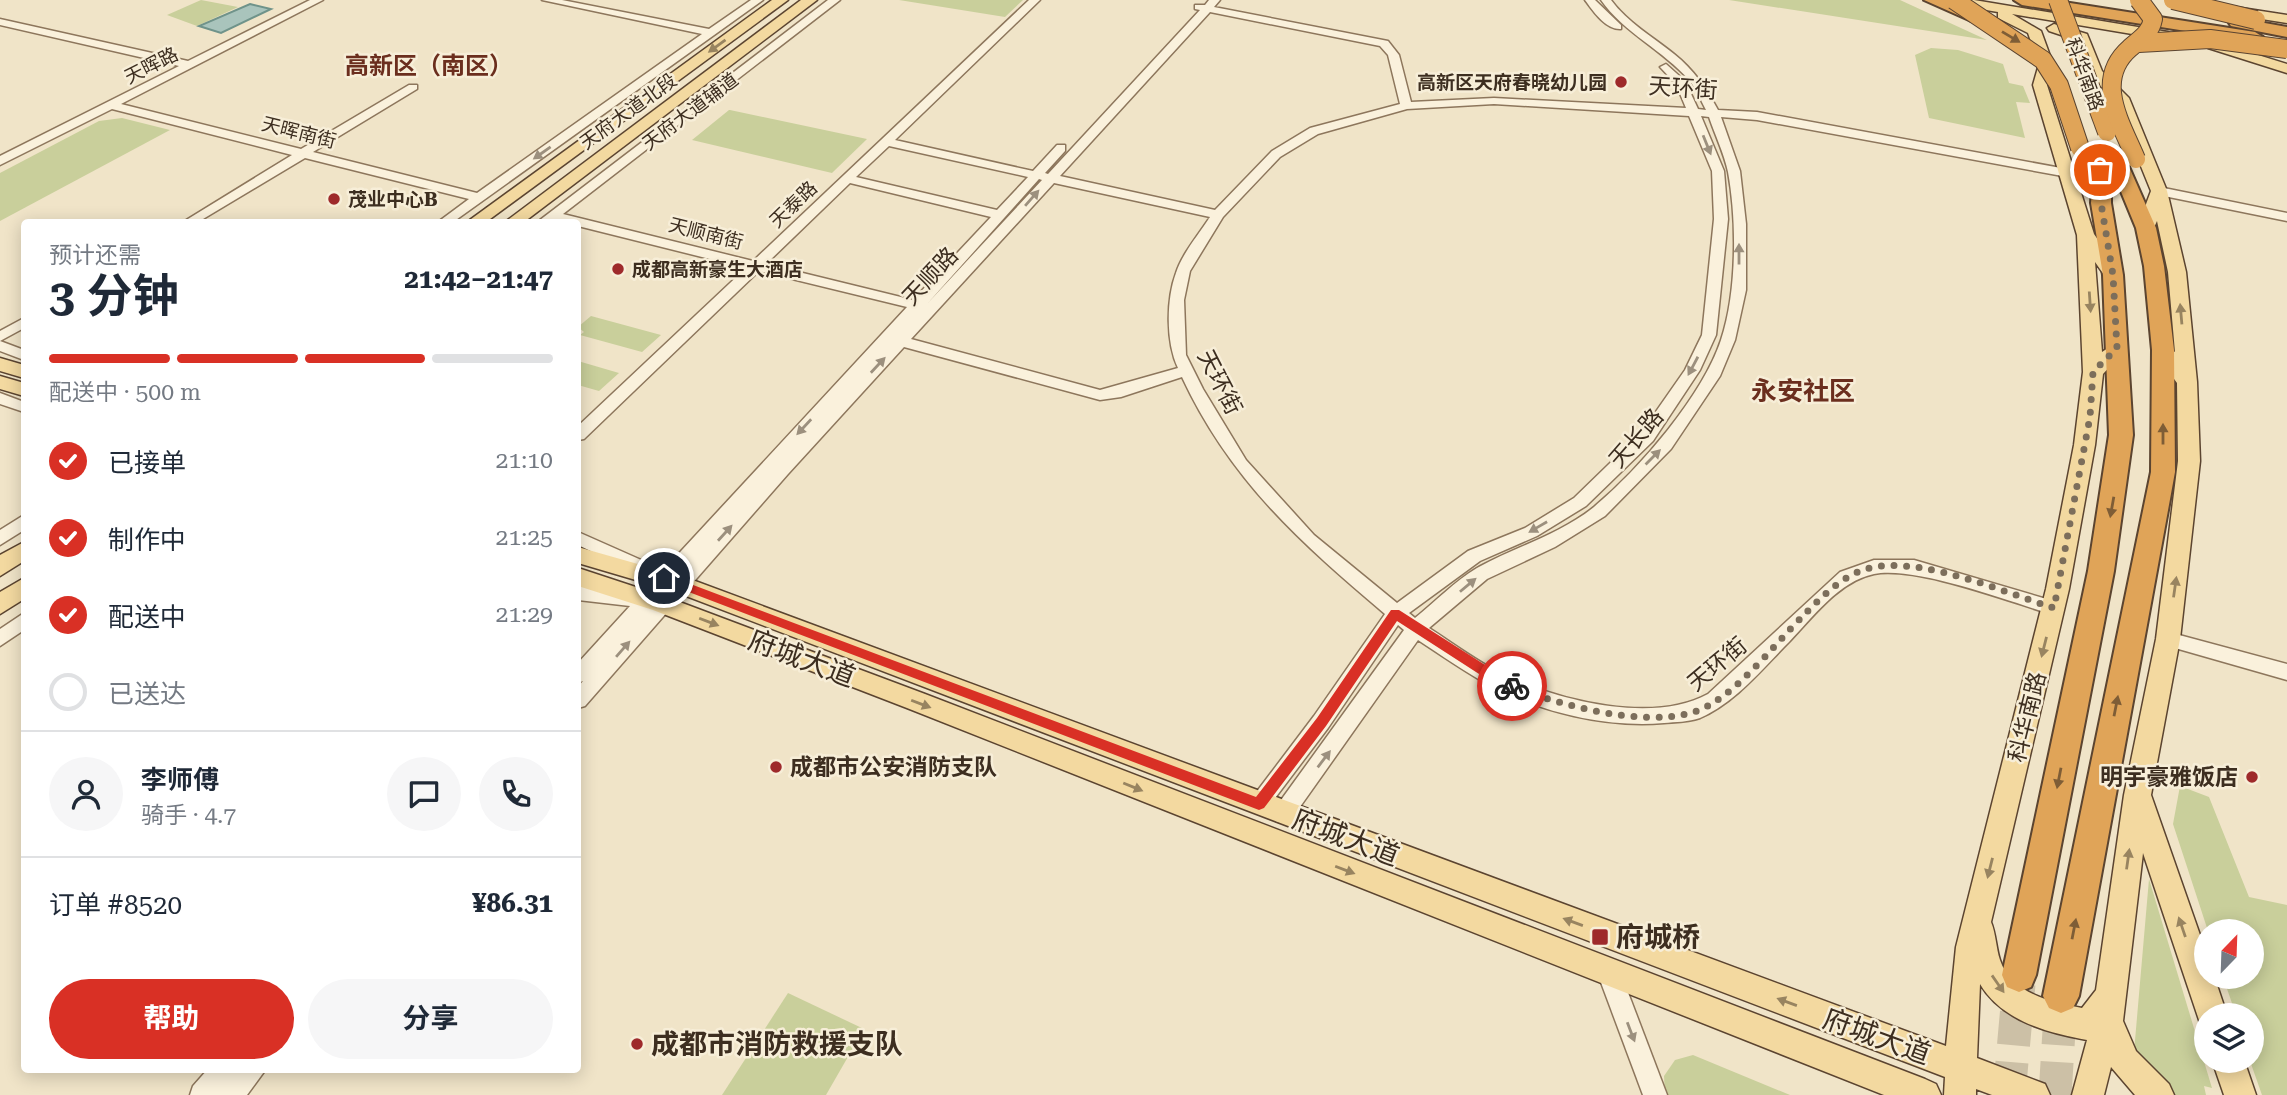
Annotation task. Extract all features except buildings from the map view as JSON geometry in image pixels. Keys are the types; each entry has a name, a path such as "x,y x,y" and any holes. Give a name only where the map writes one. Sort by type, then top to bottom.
{"highway":[{"path":"1932,0 1980,11"},
{"path":"1952,0 1980,11 2043,60 2059,85 2088,153"},
{"path":"2022,0 2287,43"},
{"name":"科华南路","path":"2019,975 2101,571 2121,435 2113,275 2101,203 2102,176 2088,153 2041,0"},
{"name":"科华南路","path":"2058,0 2127,160 2142,219 2163,350 2163,472 2061,996"},
{"path":"2087,0 2287,32"},
{"path":"2127,160 2111,79 2116,63 2137,36 2151,30 2153,19 2139,0"},
{"path":"2172,0 2287,25"},
{"path":"2137,36 2245,35"},
{"path":"2137,36 2210,38 2287,49"}],"main road":[{"name":"天府大道北段","path":"517,219 810,0"},
{"path":"2163,0 2287,17"},
{"path":"2172,0 2224,4 2287,17"},
{"name":"天府大道北段","path":"479,219 639,103 770,2"},
{"path":"1980,11 2034,31 2057,28 2076,34 2084,41 2095,73 2121,98 2158,191 2177,272 2187,382 2189,461 2183,530 2168,639 2137,795 2108,1009 2088,1095"},
{"path":"1980,11 2137,36 2287,55"},
{"path":"2034,31 2046,65 2040,85 2085,234 2113,275"},
{"path":"2084,41 2137,36"},
{"path":"2213,45 2287,69"},
{"path":"2142,219 2158,191"},
{"name":"科华南路","path":"1960,1095 1970,949 2054,608 2082,457 2093,372 2085,234"},
{"path":"2093,372 2117,348"},
{"name":"科华南路","path":"2163,350 2187,382"},
{"path":"0,364 21,371"},
{"path":"0,382 21,389"},
{"path":"2082,457 2121,435"},
{"path":"2163,472 2183,530"},
{"path":"0,567 21,552"},
{"name":"府城大道","path":"581,556 1312,858 1608,968 1925,1095"},
{"name":"府城大道","path":"581,578 662,592 1271,809 2034,1095"},
{"path":"0,605 21,589"},
{"path":"2137,795 2208,1003"},
{"path":"1977,920 1988,969 2008,998 2055,1020 2089,1025 2108,1009"},
{"path":"2108,1009 2125,1062 2158,1095"},
{"path":"2232,1073 2240,1095"}],"street":[{"name":"天晖路","path":"0,161 307,0"},
{"name":"天晖路","path":"0,155 318,0"},
{"path":"552,0 711,33"},
{"name":"天府大道辅道","path":"549,219 835,0"},
{"name":"天泰路","path":"581,432 1035,0"},
{"name":"天长路","path":"1271,809 1321,722 1395,614 1474,556 1531,532 1580,502 1647,438 1692,370 1709,335 1721,219 1718,171 1681,83 1661,62 1601,15 1590,0"},
{"name":"天长路","path":"1271,809 1415,629 1481,574 1549,543 1599,512 1665,445 1712,376 1728,340 1739,290 1739,224 1734,171 1713,112 1696,81 1673,58 1615,13 1606,0"},
{"path":"449,219 711,33 770,2"},
{"path":"1205,4 1384,43 1394,54 1399,96 1407,106"},
{"name":"天顺路","path":"662,592 1047,171 1205,4"},
{"path":"0,22 185,64"},
{"path":"194,219 413,87"},
{"name":"天环街","path":"2054,608 1914,567 1874,567 1846,577 1715,700 1693,712 1646,716 1593,711 1545,700 1497,680 1415,629 1308,539 1240,464 1186,371 1178,343 1177,300 1184,271 1222,210 1276,154 1314,131 1407,106 1494,101 1713,112 1786,120 2068,173"},
{"path":"564,138 639,103"},
{"name":"天晖南街","path":"110,105 480,198"},
{"path":"886,142 1047,171 1222,210"},
{"name":"天顺路","path":"924,308 1000,215 1047,171"},
{"path":"847,179 1000,215"},
{"path":"2158,191 2287,217"},
{"name":"天顺南街","path":"581,226 757,266 924,308"},
{"path":"0,337 21,324"},
{"path":"894,339 1100,395 1116,393 1186,371"},
{"path":"0,346 21,354"},
{"path":"0,398 21,406"},
{"path":"0,539 21,523"},
{"path":"581,540 662,592"},
{"path":"581,593 662,592"},
{"path":"581,672 662,592"},
{"path":"581,696 662,592"},
{"path":"0,639 21,622"},
{"path":"2168,639 2287,672"},
{"path":"1608,968 1655,1095"},
{"path":"202,1095 221,1073"},
{"path":"231,1095 250,1073"}],"green space":[{"path":"201,0 238,7 197,26 167,15"},
{"path":"899,0 1023,0 1005,17"},
{"path":"1729,0 1900,0 1987,40"},
{"path":"1931,48 1958,50 2003,64 2009,83 2023,86 2030,103 2016,102 2025,138 1929,118 1915,55"},
{"path":"729,110 867,139 832,173 692,140"},
{"path":"122,118 170,130 0,221 0,173 99,121"},
{"path":"591,316 661,335 642,352 581,335 584,332 581,324"},
{"path":"581,362 619,373 599,391 581,386"},
{"path":"2180,786 2209,797 2249,897 2287,905 2287,1095 2262,1095 2254,1073 2264,1073 2264,1003 2232,1003 2227,989 2264,989 2264,919 2204,919 2173,824"},
{"path":"2149,879 2194,1028 2194,1073 2207,1073 2212,1088 2204,1086 2206,1095 2170,1095 2134,1052"},
{"path":"788,993 864,1029 826,1095 722,1095"},
{"path":"1693,1055 1790,1095 1665,1095 1664,1076 1675,1060"}],"water":[{"path":"250,4 271,9 221,33 199,26"}],"tunnel":[{"path":"2009,1095 2019,984"},
{"path":"2055,1095 2061,999"}],"way so far":[{"path":"1512,686 1545,700 1593,711 1646,716 1693,712 1715,700 1737,682 1822,597 1846,577 1874,567 1914,567 2054,608 2090,417 2093,372 2117,348 2113,275 2101,203 2100,170"}],"place":[{"name":"高新区天府春晓幼儿园","path":"1621,82"},
{"name":"茂业中心B","path":"334,199"},
{"name":"成都高新豪生大酒店","path":"618,269"},
{"name":"成都市公安消防支队","path":"776,767"},
{"name":"明宇豪雅饭店","path":"2252,777"},
{"name":"府城桥","path":"1600,937"},
{"name":"成都市消防救援支队","path":"637,1044"}],"district":[{"name":"高新区（南区）","path":"429,66"},
{"name":"永安社区","path":"1803,391"}],"route":[{"path":"664,578 1259,804 1321,722 1395,614 1497,680 1512,686"}]}
